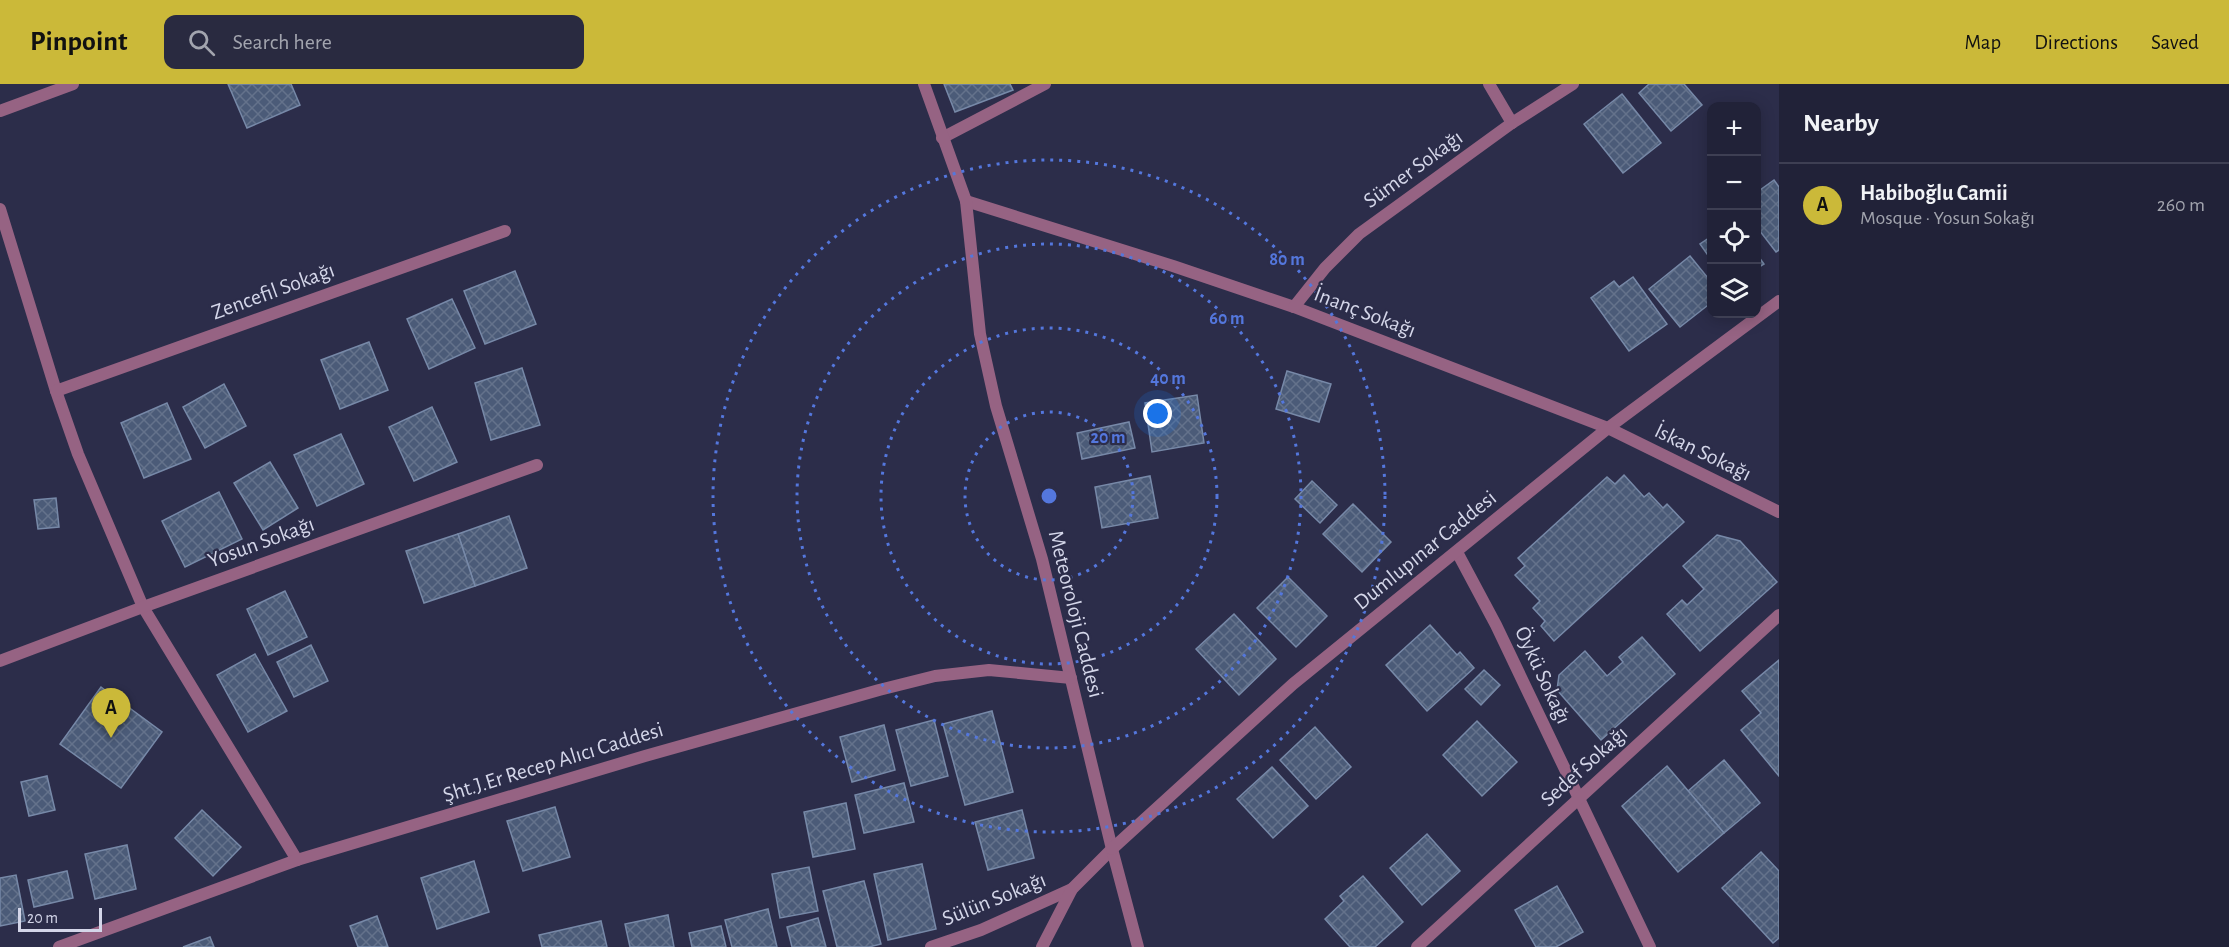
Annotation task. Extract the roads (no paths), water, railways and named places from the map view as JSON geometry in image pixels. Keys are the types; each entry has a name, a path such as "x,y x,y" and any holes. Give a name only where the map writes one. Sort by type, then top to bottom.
{"street":[{"path":"0,111 73,84"},
{"name":"Meteoroloji Caddesi","path":"924,84 966,201 971,268 984,355 996,406 1042,559 1138,947"},
{"path":"942,138 1045,84"},
{"path":"1489,84 1512,123"},
{"name":"Sümer Sokağı","path":"1294,307 1325,268 1359,234 1512,123 1573,84"},
{"name":"İnanç Sokağı","path":"966,201 1173,266 1294,307 1608,429"},
{"path":"0,210 78,454 142,607 297,860"},
{"name":"Zencefil Sokağı","path":"56,391 505,231"},
{"name":"Dumlupınar Caddesi","path":"1072,889 1112,849 1293,684 1608,429 1779,301"},
{"name":"İskan Sokağı","path":"1608,429 1779,513"},
{"name":"Yosun Sokağı","path":"0,661 142,607 537,465"},
{"name":"Öykü Sokağı","path":"1457,552 1496,625 1650,947"},
{"name":"Sedef Sokağı","path":"1417,947 1779,615"},
{"name":"Şht.J.Er Recep Alıcı Caddesi","path":"59,947 297,860 645,756 934,676 989,670 1071,678"},
{"path":"1042,947 1072,889"},
{"name":"Sülün Sokağı","path":"931,947 981,930 1072,889"}],"place":[{"name":"Habiboğlu Camii","path":"111,738"}]}
